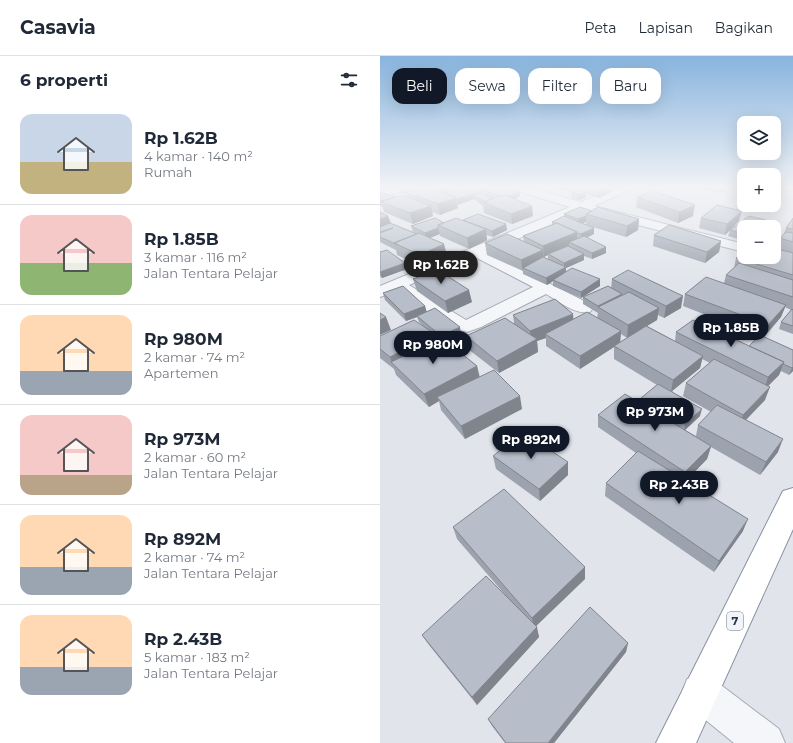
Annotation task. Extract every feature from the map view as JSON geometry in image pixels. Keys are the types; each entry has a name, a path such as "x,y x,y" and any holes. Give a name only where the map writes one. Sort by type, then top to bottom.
{"highway":[{"name":"7","path":"676,743 793,499"}],"street":[{"path":"380,292 555,219"},
{"path":"631,219 737,246"},
{"path":"476,252 584,308"},
{"path":"397,285 459,324 467,326 546,287"},
{"path":"700,692 765,743"}],"building":[{"path":"432,219 437,219 444,223 438,225 438,228 425,233 411,226"},
{"path":"453,219 459,219 486,229 467,238 438,225"},
{"path":"492,219 506,224 492,231 463,220"},
{"path":"558,219 572,219 594,228 581,234 552,222"},
{"path":"603,219 639,219 627,226"},
{"path":"706,219 733,219 727,224"},
{"path":"745,219 766,220 744,220"},
{"path":"792,219 793,219 793,229 786,228"},
{"path":"390,223 417,234 394,243 398,245 380,237 380,233 393,228 380,232 380,227"},
{"path":"557,223 577,232 543,246 523,236"},
{"path":"669,225 721,241 707,252 654,235"},
{"path":"737,225 737,232 730,230"},
{"path":"786,232 793,233 793,242 781,238"},
{"path":"419,233 444,244 420,255 394,243"},
{"path":"507,234 543,250 521,260 485,243"},
{"path":"584,236 606,247 592,253 569,242"},
{"path":"568,246 584,254 564,263 548,254"},
{"path":"387,250 405,263 380,272 380,252"},
{"path":"781,250 793,253 793,275 756,264 781,264"},
{"path":"543,257 566,267 546,278 523,268"},
{"path":"738,264 742,264 793,280 793,297 726,275"},
{"path":"572,268 600,279 581,292 553,280"},
{"path":"438,270 469,290 445,301 413,279"},
{"path":"628,270 683,296 666,306 612,279"},
{"path":"706,277 786,305 768,325 685,294"},
{"path":"403,286 425,306 404,314 383,293"},
{"path":"608,286 622,294 598,306 583,297"},
{"path":"629,292 659,308 628,325 598,307"},
{"path":"555,299 573,314 530,331 513,315"},
{"path":"435,308 460,327 441,336 417,316"},
{"path":"792,309 793,326 781,322"},
{"path":"587,312 621,331 580,356 545,334"},
{"path":"380,313 386,317 380,320"},
{"path":"505,318 537,339 497,361 466,336"},
{"path":"414,320 435,334 390,357 380,349 380,336"},
{"path":"693,320 784,362 768,377 676,332"},
{"path":"646,326 703,356 673,380 614,346"},
{"path":"760,335 793,350 792,368 783,364 784,362 749,346"},
{"path":"442,338 477,366 424,394 391,362"},
{"path":"714,359 770,387 743,415 686,383"},
{"path":"494,370 520,396 461,426 437,397"},
{"path":"658,384 702,409 685,424 641,398"},
{"path":"625,394 711,446 685,472 598,415"},
{"path":"717,405 783,439 766,462 698,425"},
{"path":"523,432 568,462 539,489 493,456"},
{"path":"638,451 748,519 719,561 606,483"},
{"path":"504,489 585,567 532,618 453,527"},
{"path":"486,576 537,627 472,697 422,635"},
{"path":"590,607 628,643 548,743 506,743 488,719"}]}
